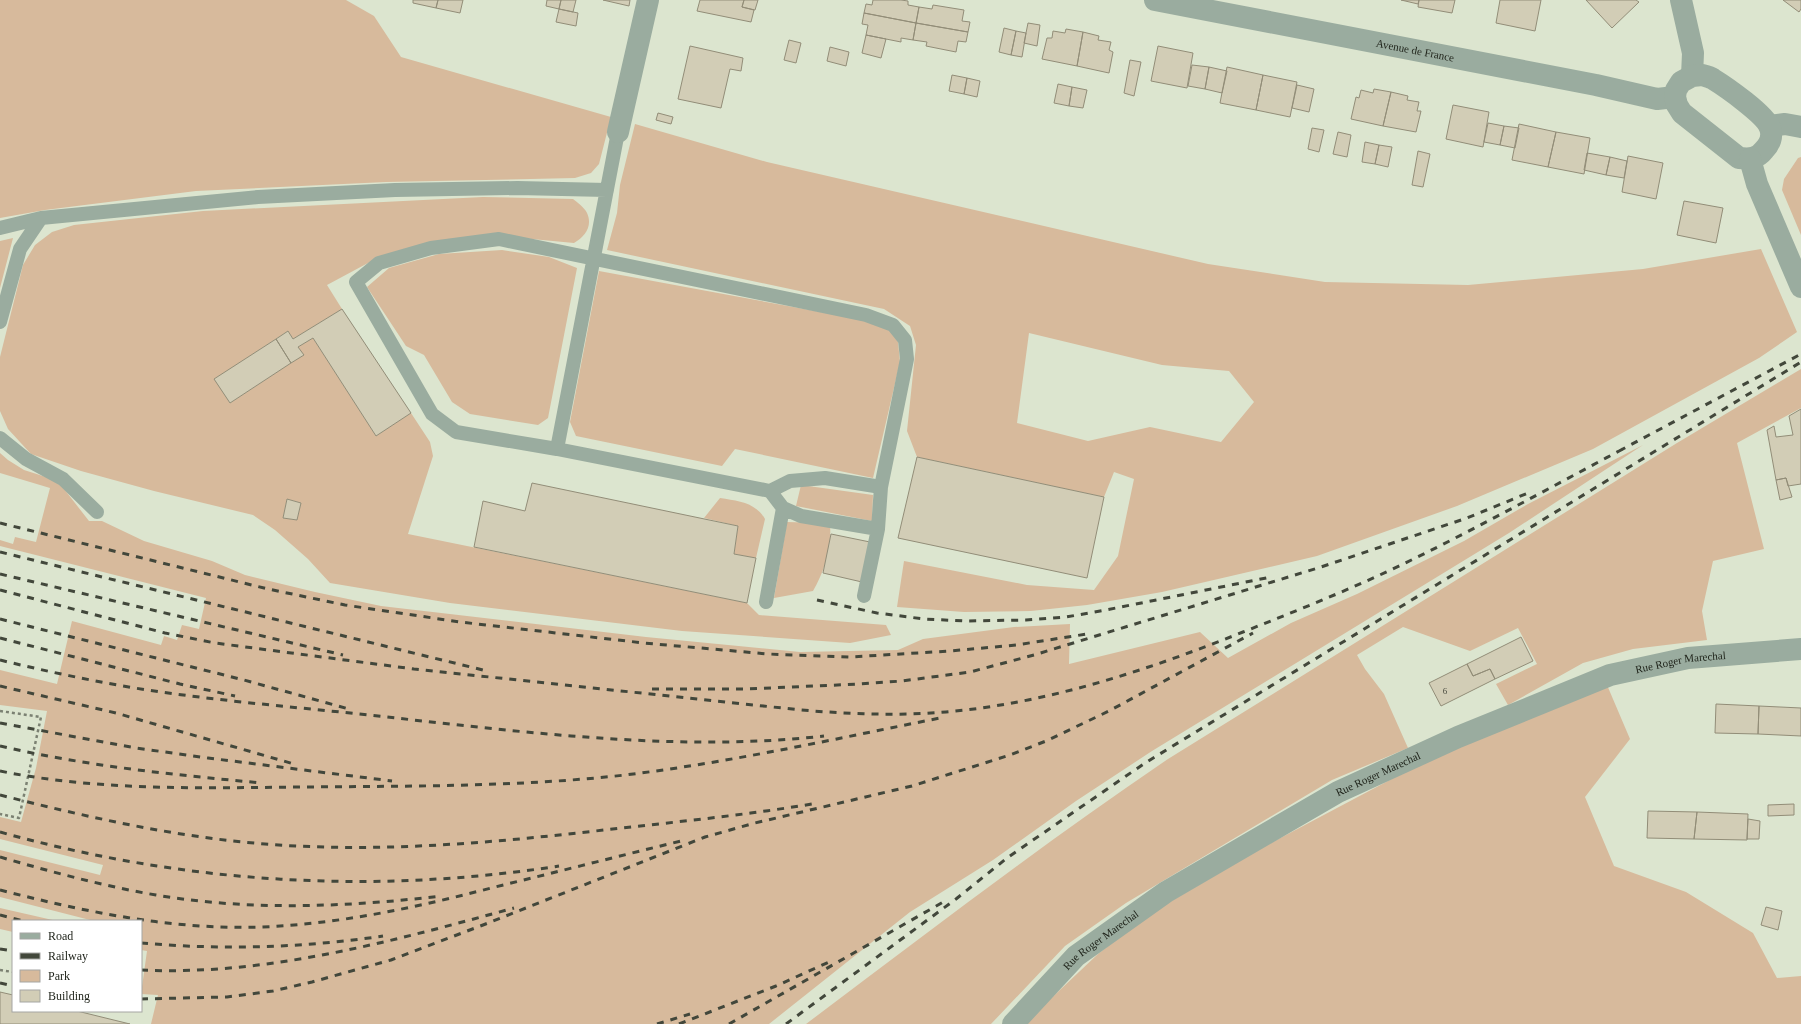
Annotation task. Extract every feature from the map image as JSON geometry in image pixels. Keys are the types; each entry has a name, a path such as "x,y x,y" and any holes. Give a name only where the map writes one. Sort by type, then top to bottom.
{"street":[{"path":"618,132 648,0"},
{"name":"Avenue de France","path":"1155,0 1656,99 1675,97"},
{"path":"1682,0 1693,53 1692,76"},
{"path":"1702,75 1712,78 1759,114 1770,126 1772,136 1768,146 1760,156 1750,159 1739,158 1682,113 1675,97 1676,90 1681,82 1692,76 1702,75"},
{"path":"1770,126 1785,124 1801,126"},
{"path":"1750,159 1757,184 1801,287"},
{"name":"Rue Roger Marechal","path":"1013,1024 1076,956 1166,892 1338,792 1458,737 1610,675 1688,658 1801,649"}],"lane":[{"path":"557,449 618,132"},
{"path":"0,228 41,218 258,197 395,190 517,188 607,190"},
{"path":"0,322 20,249 41,218"},
{"path":"864,596 878,528 881,487 907,359 905,340 893,325 866,315 499,239 431,248 379,263 356,282 432,414 456,432 557,449 770,491 790,481 825,478 881,487"},
{"path":"0,438 26,459 63,479 98,512"},
{"path":"770,491 782,508 801,516 878,528"},
{"path":"766,602 782,508"}],"path":[{"path":"0,711 41,717 19,818 0,814"},
{"path":"0,970 12,972"}],"green space":[{"path":"0,0 346,0 374,16 401,57 611,117 599,164 591,173 575,178 386,182 196,191 45,210 0,218"},
{"path":"635,124 767,162 1208,264 1325,282 1468,285 1643,269 1761,249 1797,332 1759,358 1593,449 1457,506 1317,556 1162,592 1087,605 1031,611 964,612 897,607 904,561 1027,585 1094,590 1118,556 1134,479 1114,472 1104,497 917,457 907,431 916,345 910,326 884,309 607,250 617,213 620,185","holes":["1029,333 1162,365 1229,371 1254,402 1221,442 1150,427 1088,441 1017,423"]},
{"path":"1801,157 1801,235 1782,190 1784,179 1798,158"},
{"path":"483,197 573,199 581,205 589,218 587,231 582,238 574,243 500,236 368,263 327,285 342,309 293,339 288,331 215,379 230,403 303,355 298,347 313,338 376,436 411,413 430,442 433,456 408,534 747,603 759,615 886,625 891,635 850,643 682,631 450,603 330,583 308,559 275,530 253,515 154,491 81,471 31,454 8,429 0,411 0,357 23,265 35,245 52,232 74,225 203,211","holes":["287,499 301,503 297,520 283,518"]},
{"path":"13,238 0,288 0,241"},
{"path":"502,250 549,257 577,268 548,418 538,425 470,414 452,402 424,355 406,346 367,287 389,268 439,254"},
{"path":"599,271 864,320 890,329 898,342 900,362 873,478 735,449 722,466 576,436 570,422"},
{"path":"1801,369 1801,408 1737,443 1764,549 1713,561 1702,611 1707,640 1633,649 1583,663 1508,705 1496,684 1537,664 1518,628 1470,651 1403,627 1357,655 1365,669 1384,694 1408,748 1332,780 1126,903 1065,946 991,1024 806,1024 1031,856 1168,759 1677,443"},
{"path":"1643,445 1509,533 1152,751 1076,801 993,860 910,912 769,1024 151,1024 158,995 142,994 147,951 142,950 142,920 90,920 0,897 0,850 100,875 103,865 0,839 0,817 21,822 36,768 47,711 0,705 0,670 57,684 72,621 161,645 164,636 177,640 182,625 199,629 206,598 0,546 0,540 13,544 15,537 36,542 50,488 0,473 0,453 24,470 46,477 61,485 89,521 102,521 144,541 212,561 245,575 381,606 646,637 800,652 898,650 923,639 1014,627 1070,624 1069,664 1200,632 1228,658 1291,623 1357,594 1464,541 1528,504"},
{"path":"801,485 873,495 872,521 796,506"},
{"path":"720,498 746,503 761,513 765,519 756,558 734,554 738,526 704,518"},
{"path":"787,522 821,523 830,525 830,542 824,568 813,591 774,598"},
{"path":"1607,685 1630,739 1585,797 1614,866 1686,892 1753,933 1777,978 1801,976 1801,1024 1024,1024 1098,954 1149,914 1267,845 1420,764"},
{"path":"0,908 53,920 12,920 12,932 0,929"}],"building":[{"path":"413,0 438,0 436,8 413,3"},
{"path":"438,0 463,0 460,13 436,8"},
{"path":"547,0 561,0 559,9 546,6"},
{"path":"561,0 576,0 573,12 559,9"},
{"path":"603,0 630,0 629,6"},
{"path":"700,0 744,0 742,7 754,10 751,22 697,11"},
{"path":"744,0 758,0 755,10 742,7"},
{"path":"873,0 908,1 908,5 919,7 916,23 864,13 866,4 872,5"},
{"path":"1401,0 1419,0 1418,4"},
{"path":"1419,0 1455,0 1452,13 1418,7"},
{"path":"1500,0 1541,0 1535,31 1496,23"},
{"path":"1586,0 1636,0 1639,2 1612,28"},
{"path":"1783,0 1801,0 1801,9 1799,12"},
{"path":"933,5 964,10 962,21 970,22 968,32 916,23 919,7 932,9"},
{"path":"559,9 578,13 576,26 556,22"},
{"path":"864,13 916,23 913,40 901,38 901,42 866,35 868,25 862,24"},
{"path":"916,23 968,32 966,42 958,41 956,52 926,46 927,42 913,40"},
{"path":"1028,23 1040,25 1037,46 1024,43"},
{"path":"1004,28 1016,31 1011,55 999,52"},
{"path":"1066,29 1083,32 1077,66 1042,59 1047,38 1052,38 1053,31 1065,33"},
{"path":"1016,31 1026,33 1022,57 1011,55"},
{"path":"1083,32 1099,36 1098,40 1111,42 1109,50 1113,52 1109,73 1077,66"},
{"path":"866,35 886,39 881,58 862,53"},
{"path":"789,40 801,43 796,63 784,60"},
{"path":"690,46 743,58 741,71 730,69 721,108 678,99"},
{"path":"1158,46 1193,53 1187,88 1151,81"},
{"path":"830,47 849,52 846,66 827,61"},
{"path":"1130,60 1141,62 1134,96 1124,93"},
{"path":"1192,65 1209,67 1205,89 1188,86"},
{"path":"1209,67 1227,71 1222,93 1205,89"},
{"path":"1227,67 1263,75 1256,110 1220,103"},
{"path":"952,75 967,78 964,94 949,91"},
{"path":"1263,75 1297,82 1290,117 1256,110"},
{"path":"967,78 980,81 977,97 964,94"},
{"path":"1058,84 1072,87 1069,106 1054,103"},
{"path":"1297,85 1314,89 1309,112 1292,108"},
{"path":"1072,87 1087,90 1083,108 1069,106"},
{"path":"1374,89 1391,92 1383,126 1351,119 1356,97 1359,98 1361,90 1373,93"},
{"path":"1391,92 1408,96 1407,100 1419,102 1417,111 1421,111 1416,132 1383,126"},
{"path":"1453,105 1489,112 1483,147 1446,139"},
{"path":"658,113 673,117 671,124 656,120"},
{"path":"1488,123 1504,126 1500,145 1484,142"},
{"path":"1519,124 1556,132 1548,167 1512,160"},
{"path":"1504,126 1519,128 1515,148 1500,145"},
{"path":"1312,128 1324,130 1319,152 1308,149"},
{"path":"1338,132 1351,135 1347,157 1333,154"},
{"path":"1556,132 1590,138 1584,174 1548,167"},
{"path":"1365,142 1379,145 1375,164 1362,162"},
{"path":"1379,145 1392,147 1388,167 1375,164"},
{"path":"1418,151 1430,154 1423,187 1412,185"},
{"path":"1587,153 1610,157 1606,175 1584,170"},
{"path":"1628,156 1663,163 1656,199 1622,192"},
{"path":"1610,157 1627,161 1624,178 1606,175"},
{"path":"1684,201 1723,208 1716,243 1677,235"},
{"path":"342,309 411,413 376,436 313,338 298,347 304,355 291,363 276,339 288,331 293,339"},
{"path":"276,339 291,363 230,403 214,379"},
{"path":"1801,409 1801,484 1788,486 1786,478 1776,480 1767,430 1774,426 1776,437 1793,435 1789,416"},
{"path":"917,457 1104,497 1087,578 898,538"},
{"path":"1786,478 1792,497 1780,500 1776,480"},
{"path":"532,483 738,526 734,554 756,558 747,603 474,547 483,501 525,511"},
{"path":"287,499 301,503 297,520 283,518"},
{"path":"831,534 870,542 862,582 823,573"},
{"path":"1521,637 1533,661 1495,679 1490,669 1473,676 1467,664"},
{"path":"1467,664 1473,676 1490,669 1495,679 1441,706 1429,683"},
{"path":"1716,704 1759,706 1758,734 1715,733"},
{"path":"1759,706 1801,708 1801,736 1758,734"},
{"path":"1794,804 1794,815 1768,816 1768,805"},
{"path":"1648,811 1697,812 1694,839 1647,838"},
{"path":"1697,812 1748,814 1747,840 1694,839"},
{"path":"1748,819 1760,821 1759,839 1747,839"},
{"path":"1766,907 1782,911 1778,930 1761,925"},
{"path":"0,992 12,995 12,1012 81,1012 130,1024 0,1024"}],"railway":[{"path":"1619,451 1801,354"},
{"path":"786,1024 956,899 1007,858 1145,763 1801,362"},
{"path":"0,590 165,633 215,643 414,669 837,713 910,714 946,712 984,708 1060,693 1134,672 1207,646 1322,600 1401,565 1485,523 1623,449"},
{"path":"652,689 746,689 860,684 902,681 970,672 1034,655 1321,567 1467,518 1528,493"},
{"path":"0,523 268,589 345,605 460,622 644,643 768,654 850,657 950,651 1016,645 1087,634"},
{"path":"0,552 487,671"},
{"path":"0,574 343,655"},
{"path":"817,600 877,613 924,619 965,621 1026,620 1066,617 1106,610 1271,577"},
{"path":"0,619 244,680 349,709"},
{"path":"142,999 227,997 273,991 312,982 391,960 705,837 755,823 912,786 1010,755 1046,741 1109,711 1253,633"},
{"path":"0,638 180,684 235,696"},
{"path":"0,660 55,673 147,690 496,729 661,741 716,742 824,736"},
{"path":"0,686 116,713 294,764"},
{"path":"0,771 74,782 187,788 423,786 544,782 665,770 786,749 945,717"},
{"path":"0,723 136,748 392,781"},
{"path":"0,746 98,764 164,773 262,783"},
{"path":"0,795 65,811 165,831 231,841 307,847 392,847 477,843 711,818 818,803"},
{"path":"0,832 69,849 138,863 208,873 278,879 348,881 418,880 489,875 559,866"},
{"path":"0,890 129,918 195,926 261,927 291,925 350,918 408,908 681,841"},
{"path":"0,857 97,883 156,895 191,900 298,906 370,903 441,896"},
{"path":"729,1024 945,901"},
{"path":"142,970 188,970 282,962 376,944 514,908"},
{"path":"0,915 20,920"},
{"path":"142,943 202,947 262,947 322,943 383,936"},
{"path":"0,949 12,951"},
{"path":"679,1024 776,986 829,962"},
{"path":"0,983 12,986"},
{"path":"657,1024 690,1014"}]}
